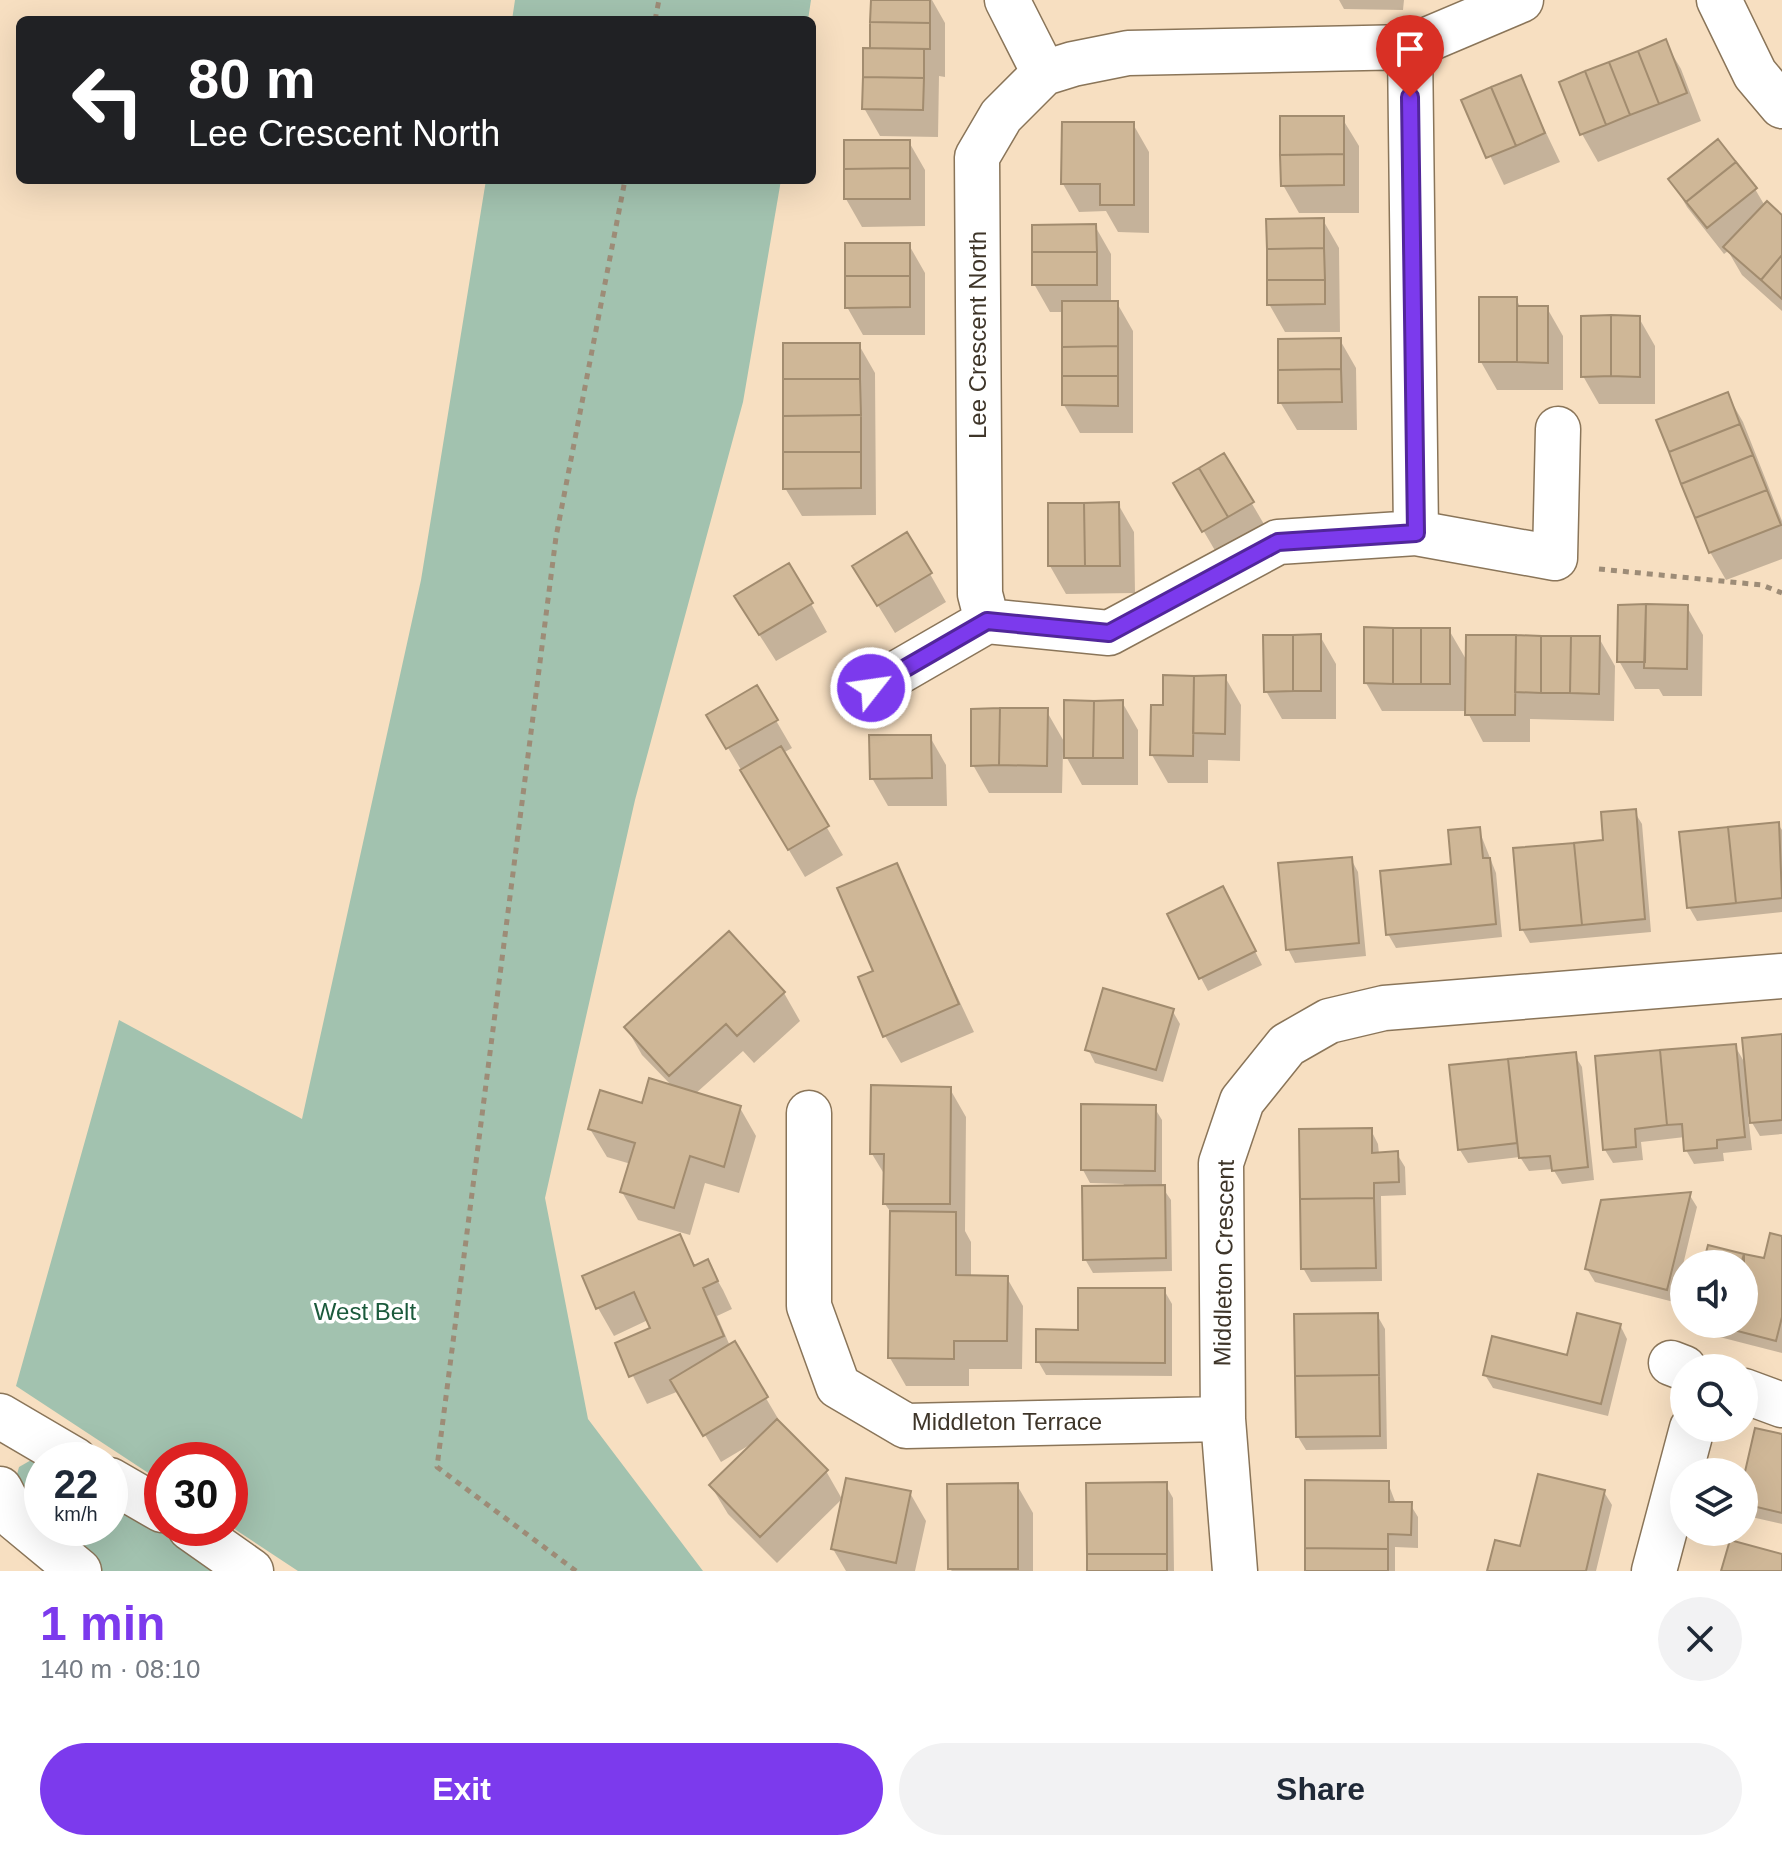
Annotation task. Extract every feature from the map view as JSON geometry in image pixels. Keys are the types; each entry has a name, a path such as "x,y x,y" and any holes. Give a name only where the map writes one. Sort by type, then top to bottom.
{"street":[{"path":"1007,0 1044,73 1128,53 1410,47 1521,0"},
{"path":"1719,0 1755,74 1782,106"},
{"path":"1410,47 1416,533"},
{"name":"Lee Crescent North","path":"987,621 980,594 977,157 1001,116 1044,73"},
{"path":"871,688 987,621 1109,633 1278,542 1416,533 1555,558 1558,429"},
{"name":"Middleton Crescent","path":"1235,1571 1223,1419 1221,1163 1242,1101 1287,1045 1329,1021 1384,1008 1782,976"},
{"name":"Middleton Terrace","path":"809,1113 809,1306 838,1386 906,1426 1223,1419"},
{"path":"1758,1396 1782,1405"},
{"path":"4,1429 34,1442"},
{"path":"1654,1571 1688,1442"},
{"path":"0,1489 15,1518 79,1571"},
{"path":"216,1546 251,1571"}],"path":[{"path":"576,1571 437,1467 556,537 624,184"},
{"path":"1555,558 1597,569 1762,585 1782,593"}],"green space":[{"path":"515,0 811,0 809,16 513,16"},
{"name":"West Belt","path":"485,184 780,184 743,402 635,800 545,1198 588,1419 703,1571 298,1571 248,1538 248,1442 144,1442 144,1470 128,1460 128,1442 101,1442 16,1386 119,1020 302,1119 421,580"},
{"path":"24,1464 24,1492 16,1478 19,1467"},
{"path":"128,1506 144,1515 144,1546 196,1546 238,1571 101,1571 71,1546 128,1546"}],"building":[{"path":"871,0 930,0 930,23 870,22"},
{"path":"870,22 930,23 930,49 870,48"},
{"path":"1666,39 1687,93 1659,104 1638,51"},
{"path":"863,48 924,49 924,78 863,77"},
{"path":"1638,51 1659,104 1630,115 1609,62"},
{"path":"1609,62 1630,115 1606,125 1585,71"},
{"path":"1585,71 1606,125 1580,135 1559,82"},
{"path":"1521,75 1545,133 1516,146 1491,87"},
{"path":"863,77 924,78 923,110 862,109"},
{"path":"1491,87 1516,146 1486,158 1461,100"},
{"path":"1280,116 1344,116 1344,154 1280,155"},
{"path":"1062,122 1134,122 1134,205 1100,205 1100,184 1061,184"},
{"path":"1718,139 1736,162 1686,202 1668,179"},
{"path":"844,140 910,140 910,168 844,169"},
{"path":"1344,154 1344,185 1281,186 1280,155"},
{"path":"1736,162 1757,188 1707,228 1686,202"},
{"path":"910,168 910,199 844,199 844,169"},
{"path":"1767,201 1782,215 1782,255 1761,280 1723,247"},
{"path":"1324,218 1324,248 1267,249 1266,219"},
{"path":"1096,224 1097,252 1032,252 1032,225"},
{"path":"845,243 910,243 910,276 845,276"},
{"path":"1324,248 1325,280 1267,280 1267,249"},
{"path":"1032,252 1097,252 1097,285 1032,285"},
{"path":"1782,255 1782,299 1761,280"},
{"path":"845,276 910,276 910,307 845,308"},
{"path":"1267,280 1325,280 1325,304 1267,305"},
{"path":"1479,297 1517,297 1517,362 1479,362"},
{"path":"1062,301 1118,301 1118,346 1062,347"},
{"path":"1517,306 1548,306 1548,363 1517,362"},
{"path":"1611,315 1640,316 1640,377 1611,376"},
{"path":"1611,315 1611,376 1581,377 1581,316"},
{"path":"1341,338 1341,369 1278,370 1278,339"},
{"path":"783,343 860,343 860,379 783,379"},
{"path":"1118,346 1118,376 1062,376 1062,347"},
{"path":"1341,369 1342,402 1278,403 1278,370"},
{"path":"1062,376 1118,376 1118,406 1062,405"},
{"path":"783,379 860,379 861,415 783,416"},
{"path":"1728,392 1740,424 1669,452 1656,420"},
{"path":"861,415 861,452 783,452 783,416"},
{"path":"1740,424 1753,455 1681,484 1669,452"},
{"path":"783,452 861,452 861,488 783,489"},
{"path":"1224,453 1254,502 1228,517 1199,468"},
{"path":"1753,455 1767,490 1695,518 1681,484"},
{"path":"1199,468 1228,517 1202,532 1173,483"},
{"path":"1767,490 1781,525 1709,553 1695,518"},
{"path":"1119,502 1120,566 1085,566 1084,503"},
{"path":"1048,503 1084,503 1085,566 1048,566"},
{"path":"907,532 932,573 877,606 852,566"},
{"path":"789,563 813,603 759,635 734,596"},
{"path":"1646,604 1688,605 1687,669 1644,668"},
{"path":"1646,604 1645,662 1617,662 1618,605"},
{"path":"1364,627 1393,628 1393,684 1364,683"},
{"path":"1393,628 1421,628 1421,684 1393,684"},
{"path":"1421,628 1450,628 1450,684 1421,684"},
{"path":"1321,634 1321,691 1293,691 1293,635"},
{"path":"1263,635 1293,635 1293,691 1264,692"},
{"path":"1466,635 1516,635 1515,715 1465,715"},
{"path":"1516,635 1541,636 1541,693 1515,692"},
{"path":"1541,636 1571,636 1570,693 1541,693"},
{"path":"1571,636 1600,636 1599,694 1570,693"},
{"path":"1163,675 1194,676 1193,756 1150,755 1151,705 1163,705"},
{"path":"1226,675 1225,734 1193,733 1194,676"},
{"path":"757,685 778,720 726,749 706,715"},
{"path":"1064,700 1094,701 1093,758 1064,758"},
{"path":"1123,700 1123,758 1093,758 1094,701"},
{"path":"1000,708 1048,708 1047,766 999,765"},
{"path":"1000,708 999,765 971,766 971,709"},
{"path":"869,735 931,735 932,778 870,779"},
{"path":"781,746 829,826 788,850 740,770"},
{"path":"1636,809 1645,919 1582,925 1574,843 1603,840 1601,812"},
{"path":"1779,822 1782,898 1736,903 1728,827"},
{"path":"1480,827 1483,858 1490,858 1496,924 1386,935 1380,871 1451,864 1448,830"},
{"path":"1728,827 1736,903 1687,908 1679,832"},
{"path":"1574,843 1582,925 1520,930 1513,848"},
{"path":"1352,857 1359,943 1286,950 1278,863"},
{"path":"897,863 959,1004 883,1037 858,977 873,971 837,888"},
{"path":"1223,886 1256,951 1199,979 1167,914"},
{"path":"729,931 785,992 737,1036 726,1024 669,1076 624,1027"},
{"path":"1103,988 1174,1009 1156,1070 1085,1050"},
{"path":"1782,1034 1782,1120 1750,1123 1742,1038"},
{"path":"1736,1044 1745,1137 1717,1140 1717,1148 1684,1151 1682,1124 1667,1125 1660,1050"},
{"path":"1660,1050 1667,1125 1635,1129 1636,1147 1603,1150 1595,1056"},
{"path":"1576,1052 1588,1167 1552,1171 1550,1156 1519,1158 1508,1059"},
{"path":"1508,1059 1517,1143 1458,1150 1449,1065"},
{"path":"649,1078 741,1106 724,1167 690,1156 674,1208 620,1192 635,1143 588,1129 600,1090 642,1103"},
{"path":"871,1085 951,1087 950,1204 883,1204 884,1154 870,1154"},
{"path":"1081,1104 1156,1105 1155,1171 1081,1170"},
{"path":"1372,1128 1372,1153 1398,1151 1399,1182 1374,1183 1374,1198 1300,1199 1299,1129"},
{"path":"1165,1185 1166,1258 1083,1260 1082,1186"},
{"path":"1691,1192 1677,1250 1670,1250 1667,1290 1585,1269 1601,1200"},
{"path":"1374,1198 1376,1268 1301,1269 1300,1199"},
{"path":"890,1211 956,1212 956,1275 1008,1276 1007,1341 954,1341 954,1359 888,1358"},
{"path":"1770,1233 1782,1236 1782,1317 1776,1341 1758,1336 1758,1257 1764,1258"},
{"path":"680,1234 694,1266 708,1259 718,1281 703,1288 724,1336 629,1377 615,1343 650,1328 634,1292 596,1309 582,1276"},
{"path":"1708,1245 1728,1250 1707,1250"},
{"path":"1078,1288 1165,1288 1165,1363 1036,1362 1036,1329 1078,1330"},
{"path":"1378,1313 1379,1375 1295,1376 1294,1314"},
{"path":"1577,1313 1621,1324 1601,1404 1483,1375 1492,1336 1567,1355"},
{"path":"735,1341 768,1397 703,1436 670,1380"},
{"path":"1379,1375 1380,1436 1296,1437 1295,1376"},
{"path":"777,1419 828,1470 760,1537 709,1485"},
{"path":"1758,1429 1782,1434 1782,1513 1758,1507 1758,1458 1748,1458 1752,1442 1758,1442"},
{"path":"1538,1474 1605,1490 1586,1571 1487,1571 1495,1540 1520,1546"},
{"path":"846,1478 911,1491 896,1563 831,1549"},
{"path":"1305,1480 1389,1481 1389,1502 1412,1502 1411,1535 1388,1534 1388,1549 1305,1548"},
{"path":"1167,1482 1167,1554 1087,1554 1086,1483"},
{"path":"1018,1483 1018,1569 948,1569 947,1484"},
{"path":"1728,1546 1752,1546 1782,1554 1782,1571 1721,1571"},
{"path":"1305,1548 1388,1549 1388,1571 1305,1571"},
{"path":"1087,1554 1167,1554 1167,1571 1087,1571"}],"route":[{"path":"871,688 987,621 1109,633 1278,542 1416,533 1410,97"}]}
